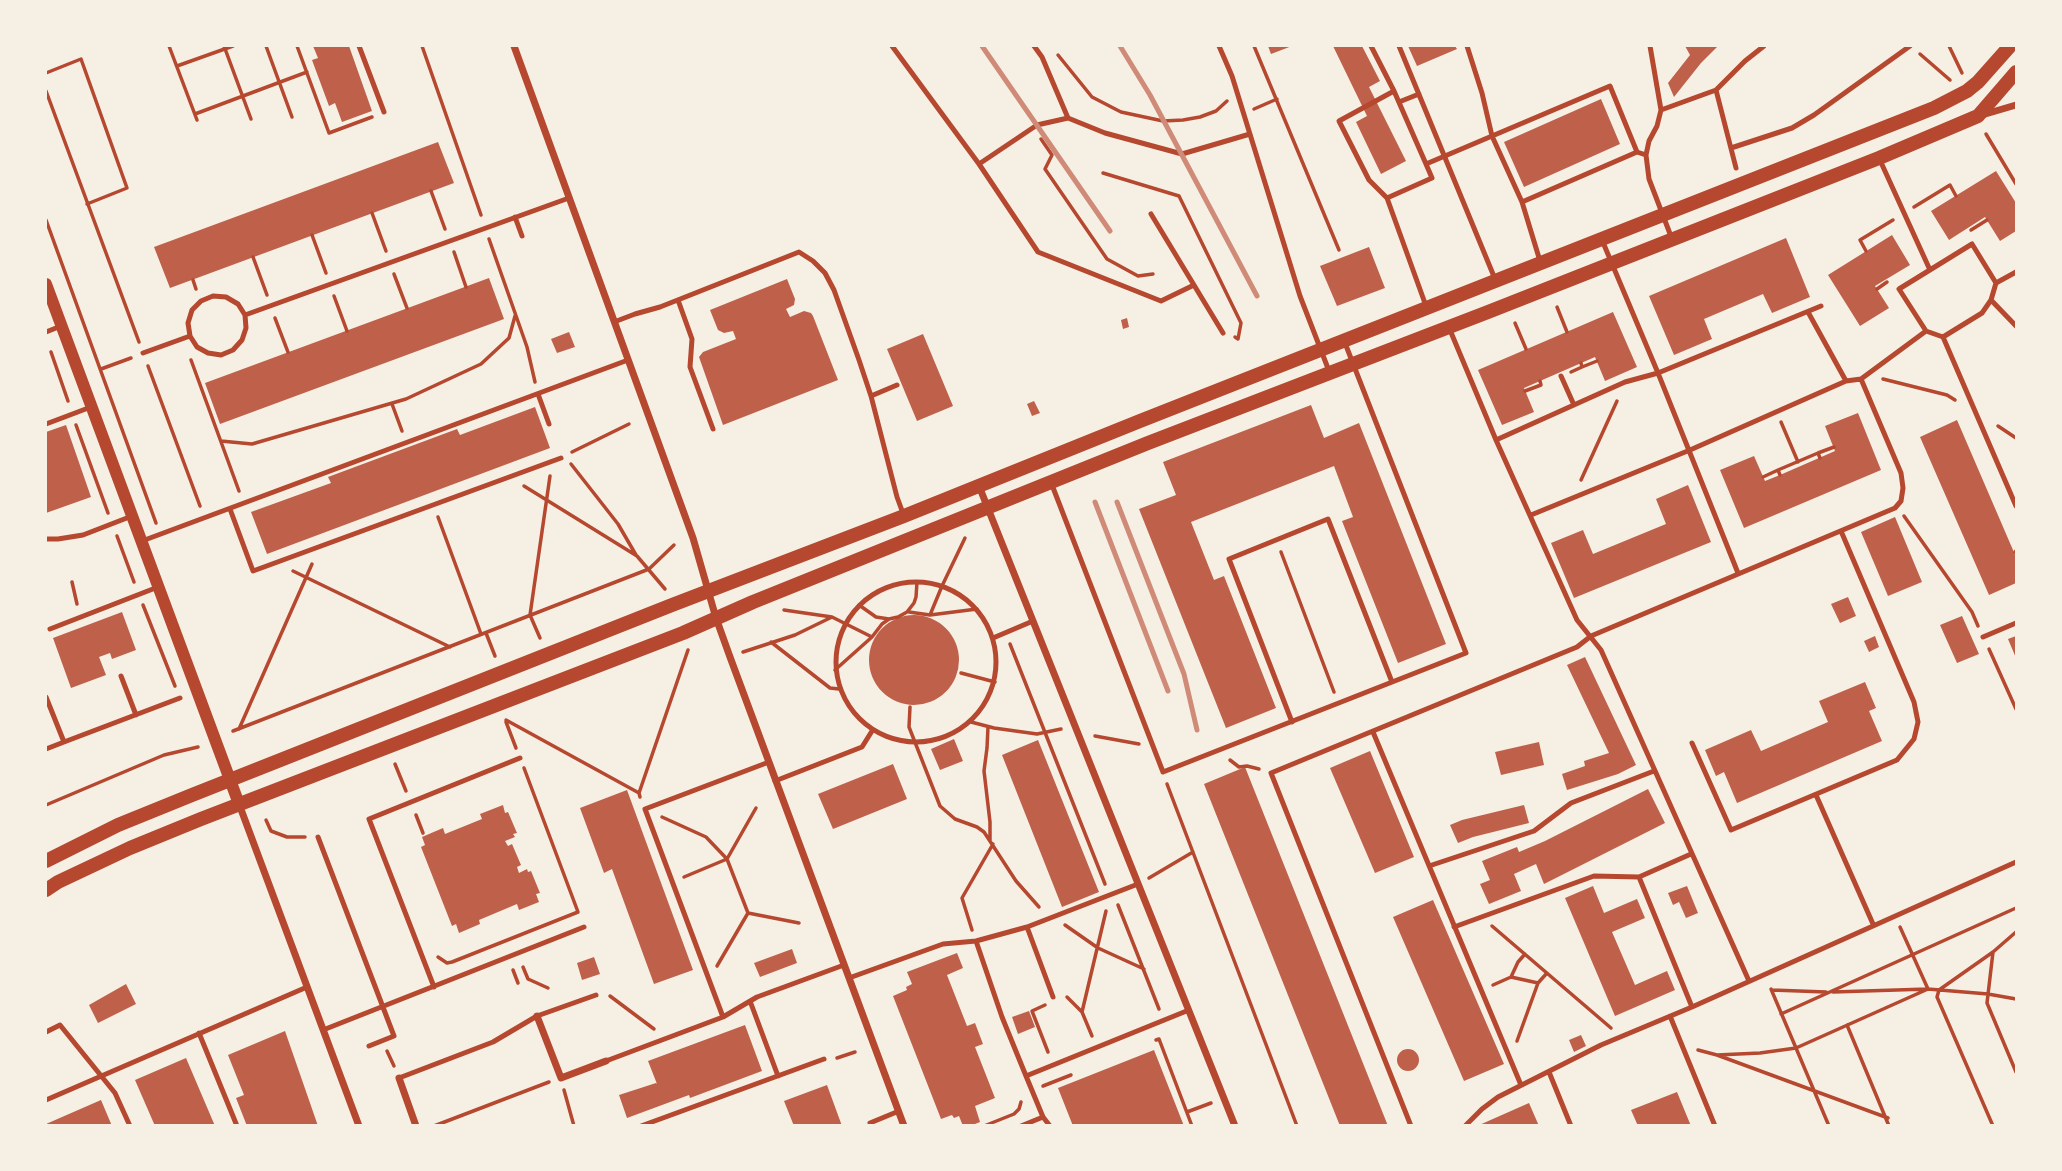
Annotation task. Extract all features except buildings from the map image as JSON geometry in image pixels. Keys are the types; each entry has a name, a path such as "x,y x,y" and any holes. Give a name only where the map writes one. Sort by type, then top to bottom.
{"main road":[{"path":"46,860 118,825 230,780 1949,101 1978,82 2010,46"},
{"path":"46,890 130,848 239,804 683,633 753,602 1051,482 1879,158 1978,116 2017,72"}],"street":[{"path":"514,46 693,538 716,618 904,1125"},
{"path":"1978,116 2017,105"},
{"path":"46,284 359,1125"},
{"path":"979,486 1235,1125"},
{"path":"537,1016 561,1078 606,1061"},
{"path":"399,1078 416,1125"}],"lane":[{"path":"359,46 384,112"},
{"path":"892,46 979,164 1038,252 1161,301 1194,285"},
{"path":"1034,46 1042,57 1068,118"},
{"path":"1219,46 1241,105 1300,296 1330,373"},
{"path":"1371,46 1432,178 1387,198"},
{"path":"1399,46 1496,281"},
{"path":"1466,46 1482,93 1492,136 1522,202 1541,264"},
{"path":"1650,46 1661,110 1646,155 1648,179 1672,240"},
{"path":"1661,110 1716,90 1764,46"},
{"path":"1731,148 1792,128 1910,46"},
{"path":"1426,164 1610,86 1637,152"},
{"path":"1716,90 1736,168"},
{"path":"1394,91 1339,121 1368,180 1387,198 1427,309"},
{"path":"1399,103 1419,94"},
{"path":"979,164 1037,125 1068,118 1105,133 1182,154 1250,134"},
{"path":"1522,202 1637,152 1646,155"},
{"path":"1879,158 1930,270"},
{"path":"245,315 569,198"},
{"path":"1151,214 1223,333"},
{"path":"515,218 522,236"},
{"path":"1602,240 1738,573"},
{"path":"1996,284 1972,244 1899,289 1926,331 1942,337 2017,506"},
{"path":"614,322 799,253 813,261 830,281 871,396 904,516"},
{"path":"1942,337 1982,313 1991,300 1996,284 2017,272"},
{"path":"213,296 226,297 238,304 245,315 246,328 242,341 233,350 221,355 208,353 186,337 192,310 201,301 213,296"},
{"path":"678,300 692,339 690,367 713,429"},
{"path":"1991,300 2017,326"},
{"path":"1496,440 1625,382 1658,373 1821,306"},
{"path":"1808,312 1846,381"},
{"path":"46,332 61,326"},
{"path":"1449,328 1577,620 1601,650 1749,981"},
{"path":"1531,515 1690,450 1846,381 1861,379 1926,331"},
{"path":"143,354 186,337"},
{"path":"1051,482 1163,772 1466,653 1344,341"},
{"path":"142,542 628,360"},
{"path":"1561,376 1574,405"},
{"path":"1411,1125 1271,773 1577,647 1591,636 1895,508 1901,501 1901,473 1861,379"},
{"path":"871,396 897,385"},
{"path":"538,394 549,424"},
{"path":"46,424 91,407"},
{"path":"230,509 253,571 561,458"},
{"path":"46,539 83,535 132,516"},
{"path":"1292,722 1229,559 1328,519 1392,682"},
{"path":"1692,743 1731,830 1897,760 1914,739 1918,722 1914,702 1841,531"},
{"path":"917,582 942,586 957,593 977,609 986,622 997,654 995,682 984,707 971,722 915,744 900,743 872,731 859,720 847,706 839,689 835,670 839,637 859,605 877,592 901,583 917,582"},
{"path":"50,629 158,587"},
{"path":"993,638 1033,621"},
{"path":"1983,637 2017,623"},
{"path":"121,676 136,715"},
{"path":"46,697 64,742"},
{"path":"46,749 180,698"},
{"path":"775,781 862,747 872,731"},
{"path":"1373,732 1521,1085"},
{"path":"434,987 369,819 520,758"},
{"path":"723,1017 645,809 769,762"},
{"path":"1429,866 1534,831 1571,803 1654,771"},
{"path":"1816,795 1873,925"},
{"path":"318,837 394,1036 369,1046"},
{"path":"1454,927 1594,876 1639,877 1691,854"},
{"path":"1465,1125 1482,1109 1521,1085 1601,1045 2017,862"},
{"path":"1639,877 1692,1007"},
{"path":"849,978 943,944 976,941 1040,922 1138,884"},
{"path":"1027,926 1054,999"},
{"path":"323,1030 584,927"},
{"path":"976,941 1002,1017 1043,1117 1050,1125"},
{"path":"606,1061 723,1017 757,997 844,965"},
{"path":"46,1100 307,987"},
{"path":"399,1078 494,1042 537,1016 596,995"},
{"path":"750,1001 778,1076"},
{"path":"1026,1076 1189,1010"},
{"path":"1670,1016 1715,1125"},
{"path":"46,1032 60,1025 115,1093 130,1125"},
{"path":"199,1033 237,1125"},
{"path":"641,1125 662,1122 824,1059"},
{"path":"1549,1072 1571,1125"},
{"path":"870,1122 899,1111"},
{"path":"1021,1125 1043,1117"}],"path":[{"path":"169,46 197,120"},
{"path":"177,66 233,46"},
{"path":"266,46 292,117"},
{"path":"297,46 329,133 384,112"},
{"path":"1254,46 1339,250"},
{"path":"1949,46 1962,73"},
{"path":"224,47 251,119"},
{"path":"1921,54 1950,80"},
{"path":"1058,56 1092,97 1121,112 1163,121 1200,117 1216,111 1225,101 1255,109 1277,99"},
{"path":"46,73 80,59 127,188 87,204"},
{"path":"195,114 307,72"},
{"path":"46,91 204,518"},
{"path":"1033,128 1052,155 1045,169 1107,259 1138,276 1153,274"},
{"path":"1986,134 2017,184"},
{"path":"1103,173 1179,196 1241,323 1238,339 1223,333"},
{"path":"1950,185 1956,196"},
{"path":"46,220 160,535"},
{"path":"1971,229 1987,220"},
{"path":"1860,240 1866,251"},
{"path":"1557,307 1567,332"},
{"path":"221,441 252,444 392,404 481,364 509,338 515,314"},
{"path":"1515,323 1526,349"},
{"path":"186,337 244,503"},
{"path":"50,350 112,524 180,698"},
{"path":"101,369 143,354"},
{"path":"1573,371 1597,361"},
{"path":"1861,379 1879,378 1948,395 1956,401"},
{"path":"1525,391 1551,380"},
{"path":"1573,498 1625,382"},
{"path":"392,404 407,443"},
{"path":"1777,411 1798,462"},
{"path":"578,449 629,424"},
{"path":"1763,477 1779,473 1834,447"},
{"path":"561,458 570,463 618,524 637,556 665,589"},
{"path":"540,638 530,615 552,461"},
{"path":"509,477 637,556"},
{"path":"433,505 495,656"},
{"path":"1895,508 1902,513 1972,612 2017,709"},
{"path":"930,615 965,538"},
{"path":"1276,540 1338,703"},
{"path":"320,547 236,730 649,569 674,545"},
{"path":"276,563 450,647"},
{"path":"72,582 81,617"},
{"path":"859,605 876,617 899,617 907,612 916,597 917,582"},
{"path":"907,612 930,615 977,609"},
{"path":"784,610 832,617 872,637"},
{"path":"742,652 795,635 832,617"},
{"path":"835,670 889,619"},
{"path":"1005,633 1109,895 1118,905 1159,1008 1159,1039 1192,1125"},
{"path":"771,642 830,688 839,689"},
{"path":"687,644 689,649 639,793 645,809 706,837 727,859 748,913"},
{"path":"961,674 995,682"},
{"path":"910,707 909,727 940,807 955,819 976,827 992,842 1016,881 1038,906 1098,948 1144,969"},
{"path":"584,927 506,720 639,793"},
{"path":"971,722 1037,734 1051,730"},
{"path":"974,934 961,898 992,842 984,771 988,727"},
{"path":"1101,737 1132,744 1152,745"},
{"path":"46,805 164,755 198,747"},
{"path":"1217,751 1239,767 1247,766 1271,773"},
{"path":"1163,772 1297,1125"},
{"path":"673,882 727,859 756,808"},
{"path":"406,817 415,813"},
{"path":"267,820 271,831 279,834 318,837"},
{"path":"1138,884 1193,852"},
{"path":"1067,997 1082,1012 1109,895"},
{"path":"1038,906 1040,922"},
{"path":"1781,1014 2017,908"},
{"path":"438,957 452,962 578,912"},
{"path":"748,913 799,923"},
{"path":"709,980 748,913"},
{"path":"1895,915 1928,989"},
{"path":"1486,920 1616,1032"},
{"path":"1993,1125 1937,997 1939,990 2017,932"},
{"path":"511,939 528,979 548,988"},
{"path":"1993,952 1987,1003 2017,1072"},
{"path":"1511,977 1517,962 1525,954"},
{"path":"1511,1061 1538,983 1547,973"},
{"path":"1765,974 1829,1125"},
{"path":"1481,990 1511,977 1538,983"},
{"path":"1717,1055 1796,1048 1928,989"},
{"path":"1772,990 1829,992 1928,989 2017,999"},
{"path":"596,995 606,993 667,1038"},
{"path":"1054,999 1032,1011 1059,1080"},
{"path":"1847,1025 1889,1125"},
{"path":"1147,1043 1159,1039"},
{"path":"382,1041 399,1078"},
{"path":"1682,1047 1717,1055 1888,1118"},
{"path":"824,1059 834,1060 855,1052"},
{"path":"984,1125 1014,1114 1019,1109 1020,1096 1080,1071"},
{"path":"435,1125 561,1078 574,1125"},
{"path":"1187,1112 1211,1103"}],"railway":[{"path":"982,46 1110,231"},
{"path":"1120,46 1150,95 1257,296"},
{"path":"1095,502 1168,691"},
{"path":"1117,502 1184,674 1197,730"}]}
